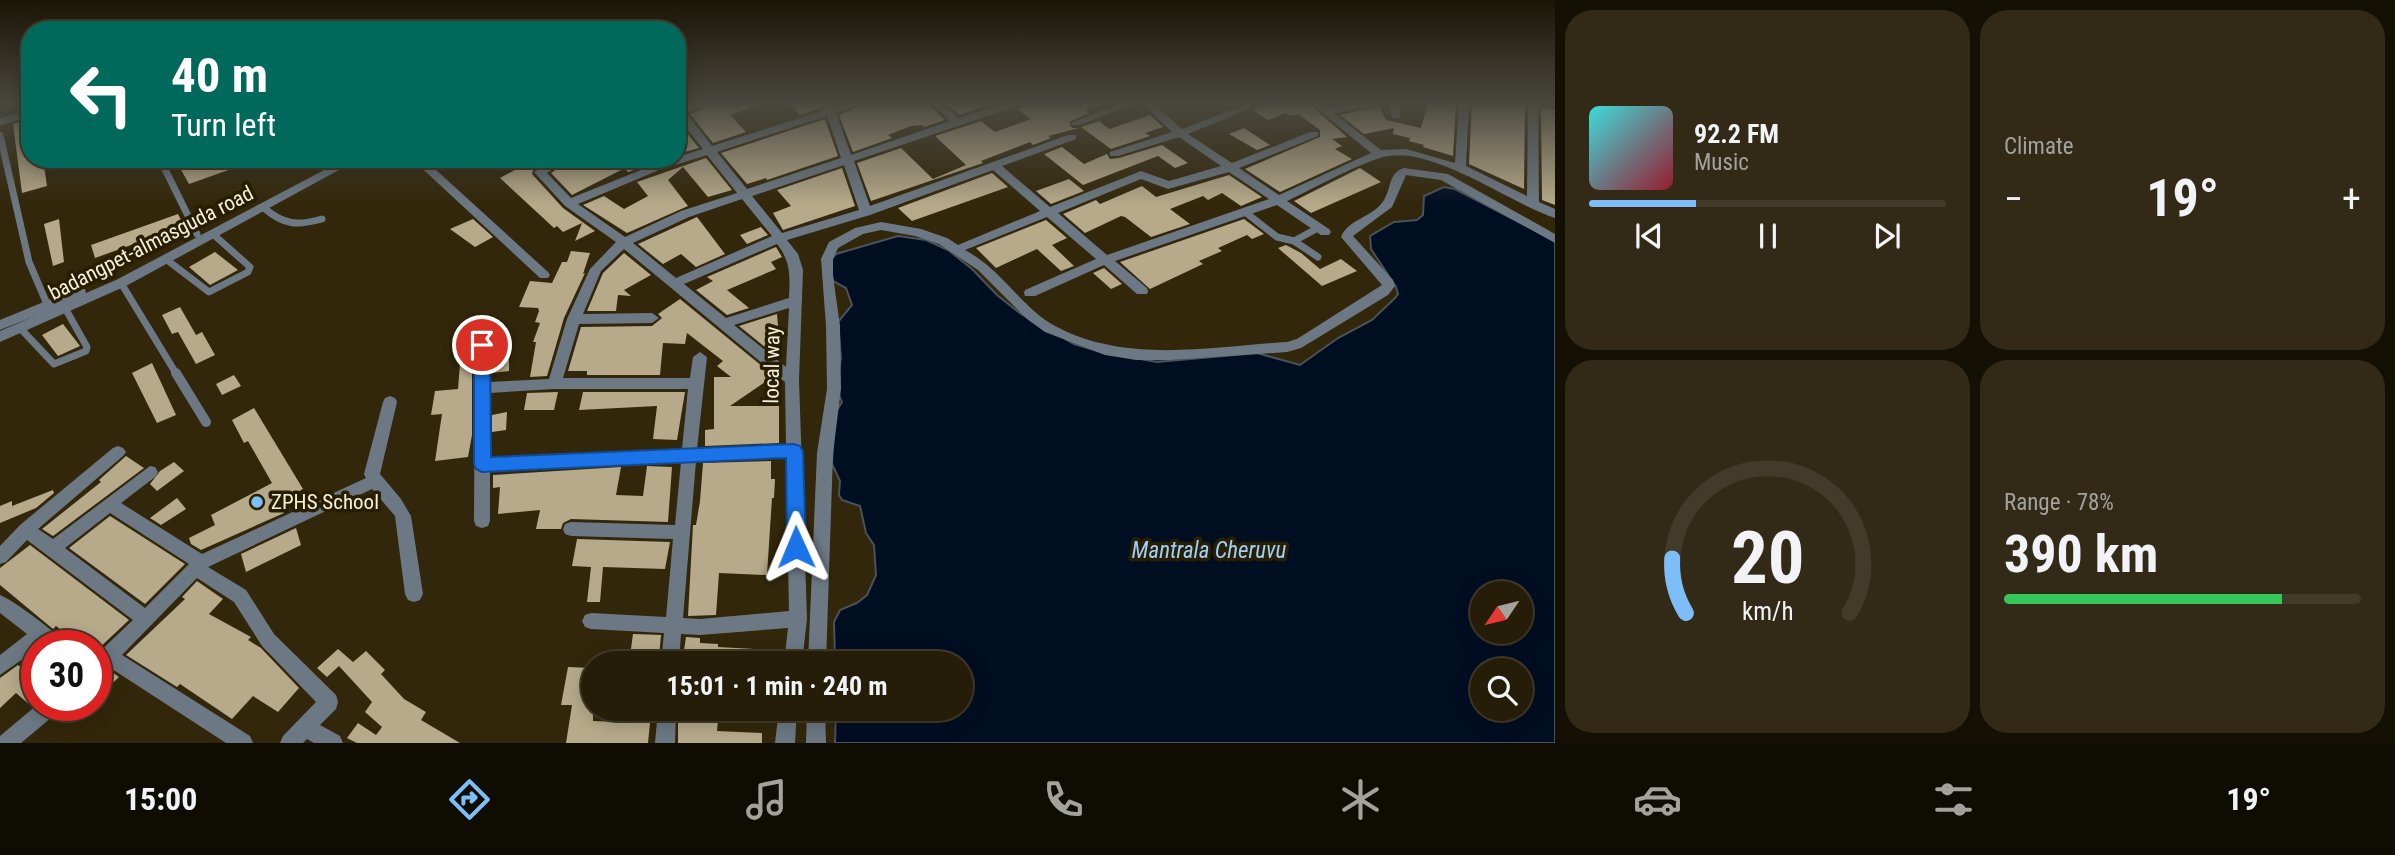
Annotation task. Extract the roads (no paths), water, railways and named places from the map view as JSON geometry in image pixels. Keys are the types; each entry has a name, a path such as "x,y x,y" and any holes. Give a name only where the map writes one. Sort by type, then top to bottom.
{"street":[{"name":"local way","path":"700,137 748,194 792,254 797,270 792,380 798,619 794,651"},
{"path":"686,155 745,137"},
{"path":"838,137 866,212"},
{"path":"554,384 575,319 596,269 624,242 685,214 912,137"},
{"path":"673,284 779,238 866,212 1072,137"},
{"path":"1114,154 1169,137"},
{"path":"1187,137 1322,230"},
{"path":"963,246 1141,175 1168,185 1232,167 1307,137"},
{"path":"1355,137 1398,175"},
{"path":"1460,169 1462,137"},
{"path":"1532,203 1533,137"},
{"path":"1030,293 1105,260 1278,200 1376,155 1406,152 1460,169 1555,214"},
{"path":"993,164 1046,213 1142,291"},
{"name":"badangpet-almasguda road","path":"0,325 113,277 320,168"},
{"name":"badangpet-almasguda road","path":"0,337 167,260 337,168"},
{"path":"426,168 544,275"},
{"path":"547,168 540,172 569,203 624,242 792,380"},
{"path":"569,203 643,168"},
{"path":"817,651 825,453 834,389 833,326 827,276 827,259 833,245 859,231 881,226 917,232 943,241 982,267 1032,316 1050,328 1105,350 1136,355 1170,355 1287,347 1301,343 1389,286 1387,280 1347,237 1349,232 1387,207 1395,197 1398,175 1404,171 1444,177 1555,239"},
{"path":"723,324 796,301"},
{"path":"575,319 652,318"},
{"path":"482,345 482,521"},
{"path":"671,651 687,457 700,357"},
{"path":"484,388 554,384 696,383"},
{"path":"390,402 372,467 374,481 390,495 403,516 414,594"},
{"path":"482,464 794,451"},
{"path":"0,557 26,530 118,452"},
{"path":"53,548 150,472"},
{"path":"112,654 198,565 374,481"},
{"path":"109,504 240,596 268,640 329,702 290,743"},
{"path":"571,529 682,532"},
{"path":"26,530 146,619"},
{"path":"0,603 36,630"},
{"path":"591,621 701,626 798,619"},
{"path":"0,666 21,655"},
{"path":"112,668 243,743"},
{"path":"12,741 34,721"},
{"path":"665,743 666,721"},
{"path":"785,743 787,721"},
{"path":"816,721 816,743"},
{"path":"306,728 333,743"}],"lane":[{"path":"0,137 29,262 47,304"},
{"path":"164,168 197,234"},
{"path":"264,208 288,226 322,219"},
{"path":"1245,212 1277,237 1294,241 1318,257"},
{"path":"1294,241 1322,230"},
{"path":"167,260 205,291 214,291 248,272 250,267 214,235"},
{"path":"121,283 206,422"},
{"path":"20,328 54,364 60,363 86,351 87,347 65,309"}],"water":[{"name":"Mantrala Cheruvu","path":"1444,187 1455,189 1555,241 1555,743 835,743 836,721 973,721 973,651 835,651 834,622 840,610 857,603 867,595 876,575 874,545 866,533 860,506 842,500 839,495 840,481 832,464 835,414 842,402 836,388 841,358 838,322 852,305 846,288 833,281 830,261 836,254 898,236 926,240 948,250 1021,314 1074,344 1157,362 1257,353 1300,365 1338,338 1372,320 1395,298 1398,294 1396,287 1371,249 1370,236 1394,222 1417,220 1423,215 1424,196"}],"place":[{"name":"ZPHS School","path":"257,502"}]}
